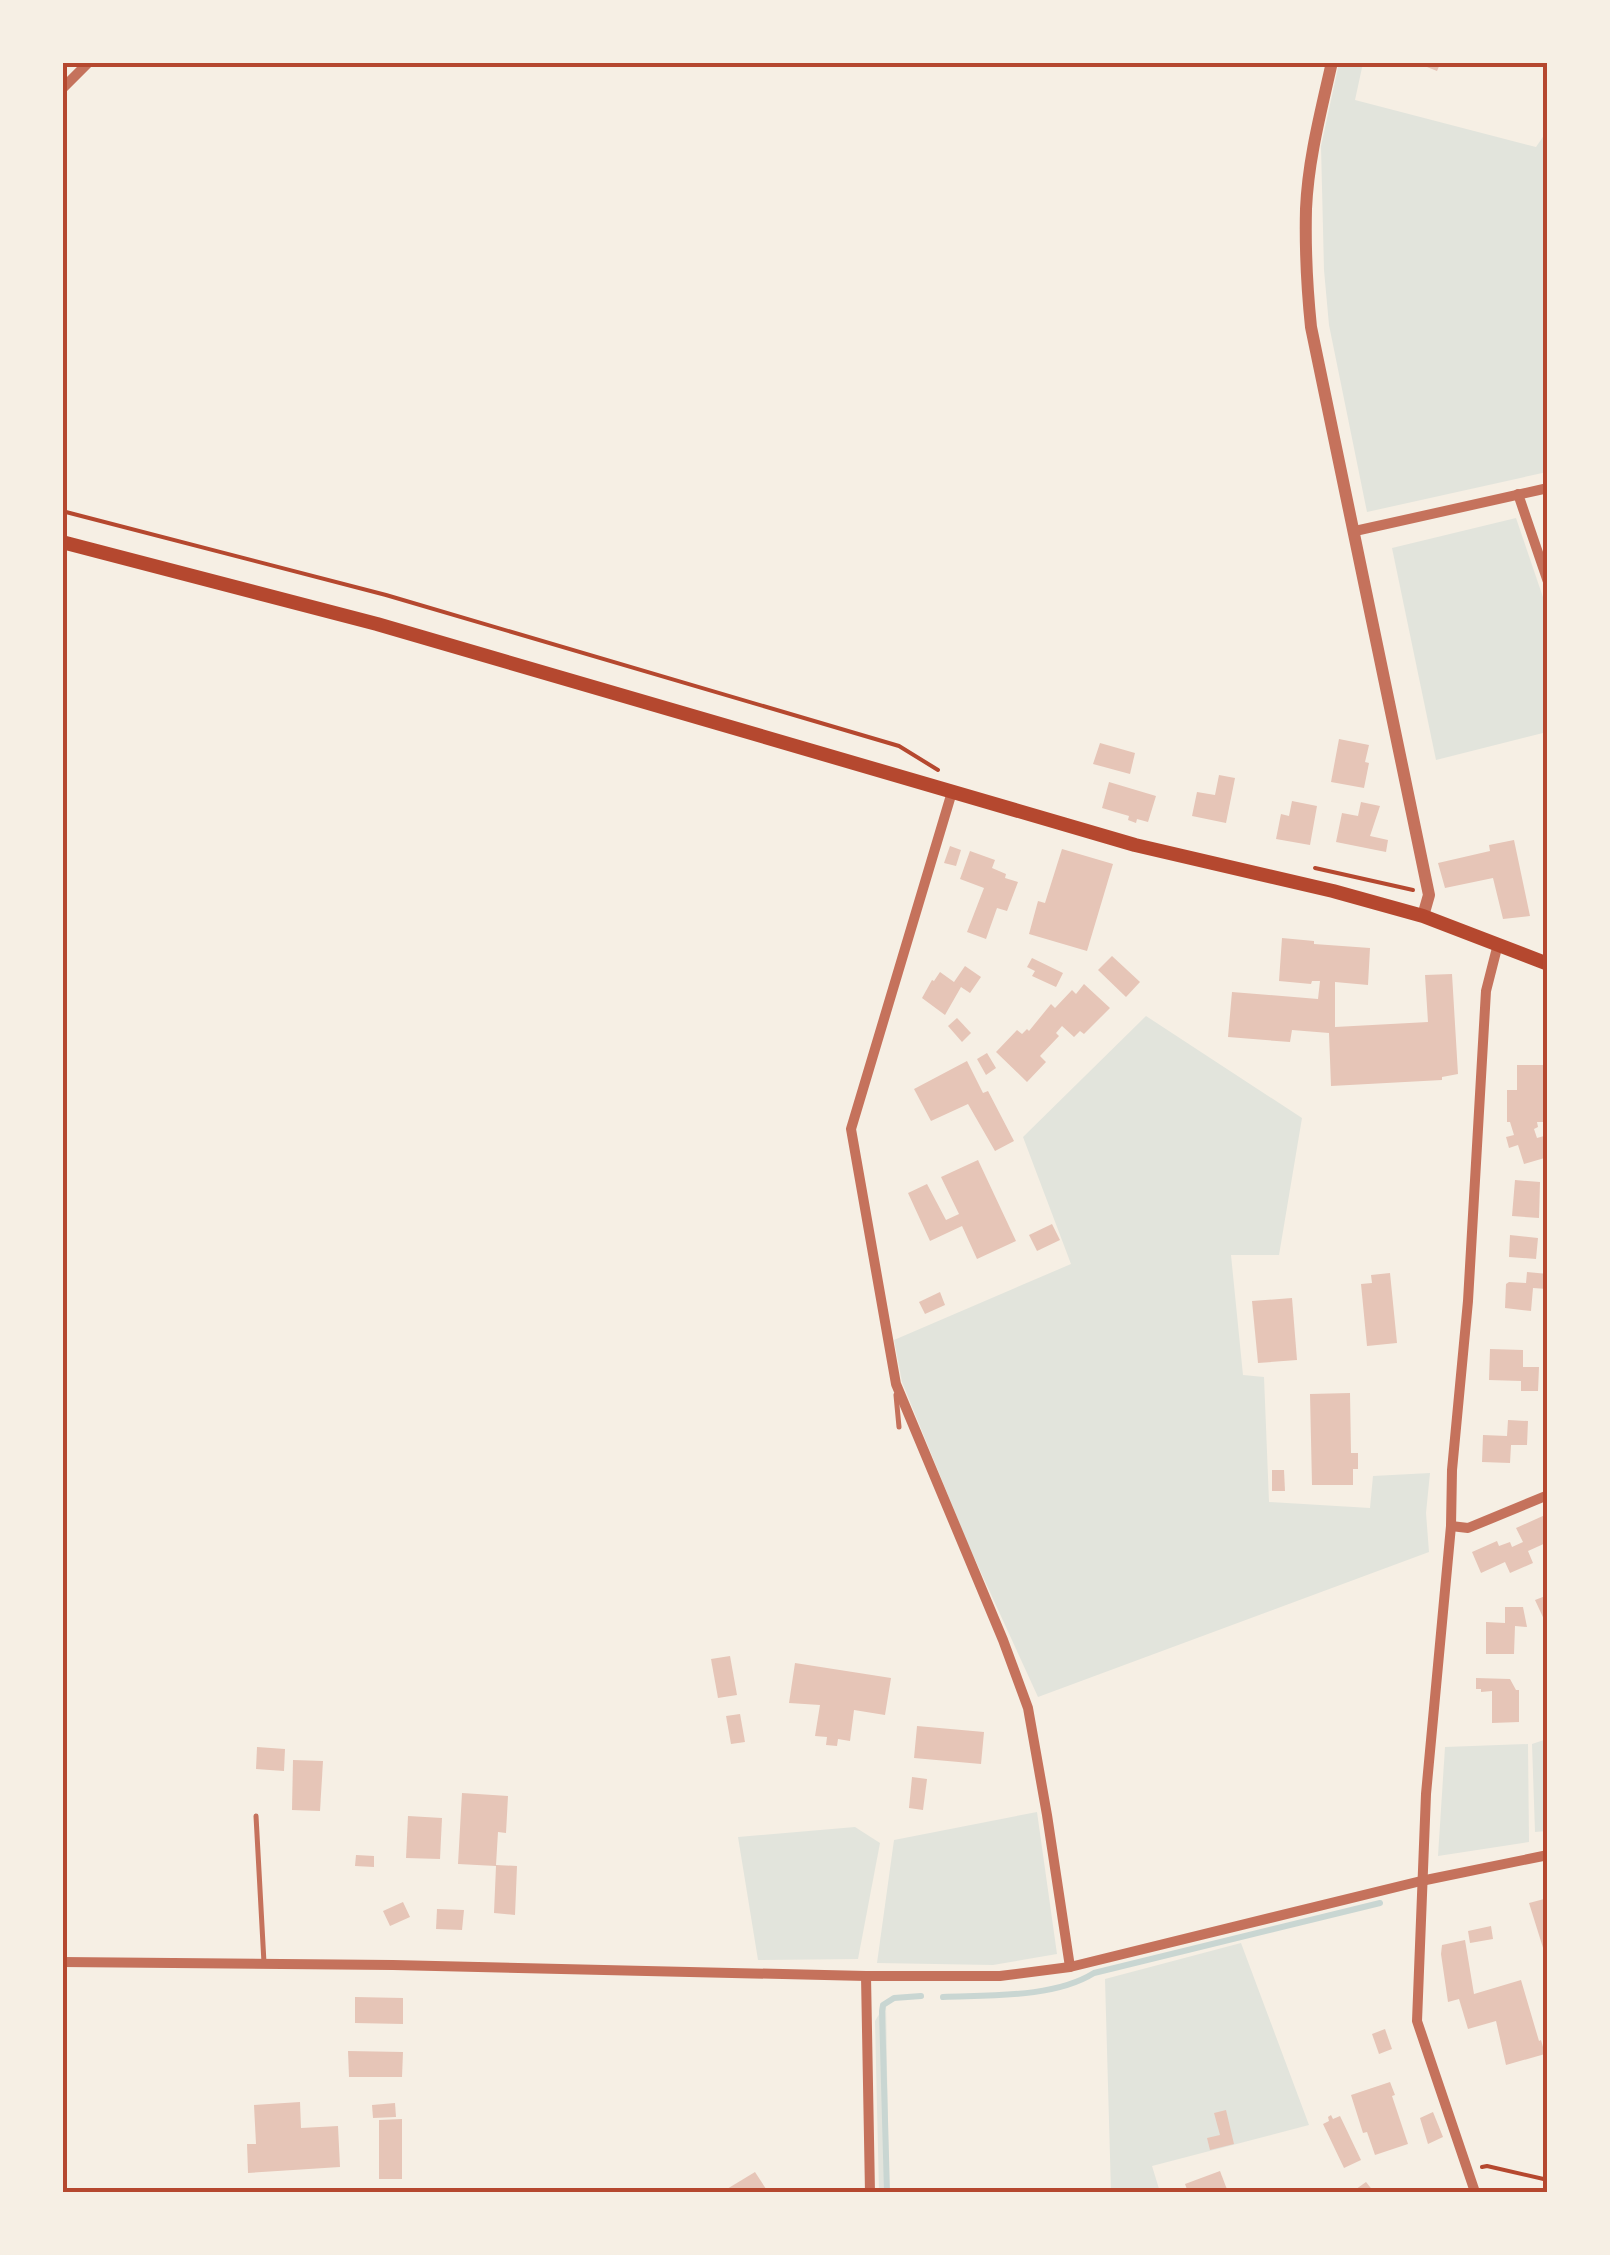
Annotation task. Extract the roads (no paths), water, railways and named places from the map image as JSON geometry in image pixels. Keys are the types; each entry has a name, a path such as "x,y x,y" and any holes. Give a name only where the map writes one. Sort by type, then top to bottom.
{"main road":[{"path":"62,542 377,624 1135,845 1333,890 1424,916 1548,964"}],"street":[{"path":"62,89 90,62"},
{"path":"1332,62 1314,138 1306,207 1311,327 1429,895 1424,916"},
{"path":"1355,531 1548,488"},
{"path":"1518,494 1548,582"},
{"path":"952,792 852,1129 896,1384 1028,1708 1070,1967"},
{"path":"1474,2192 1417,2021 1426,1794 1468,1302 1486,990 1498,944"},
{"path":"1451,1526 1468,1528 1548,1496"},
{"path":"62,1962 1000,1976 1070,1967 1421,1881 1548,1855"},
{"path":"866,1976 870,2192"}],"lane":[{"path":"896,1384 899,1426"},
{"path":"256,1816 264,1965"}],"waterway":[{"path":"943,1997 1021,1994 1060,1987 1094,1973 1380,1903"},
{"path":"887,2192 883,2005 894,1998 921,1996"}]}
